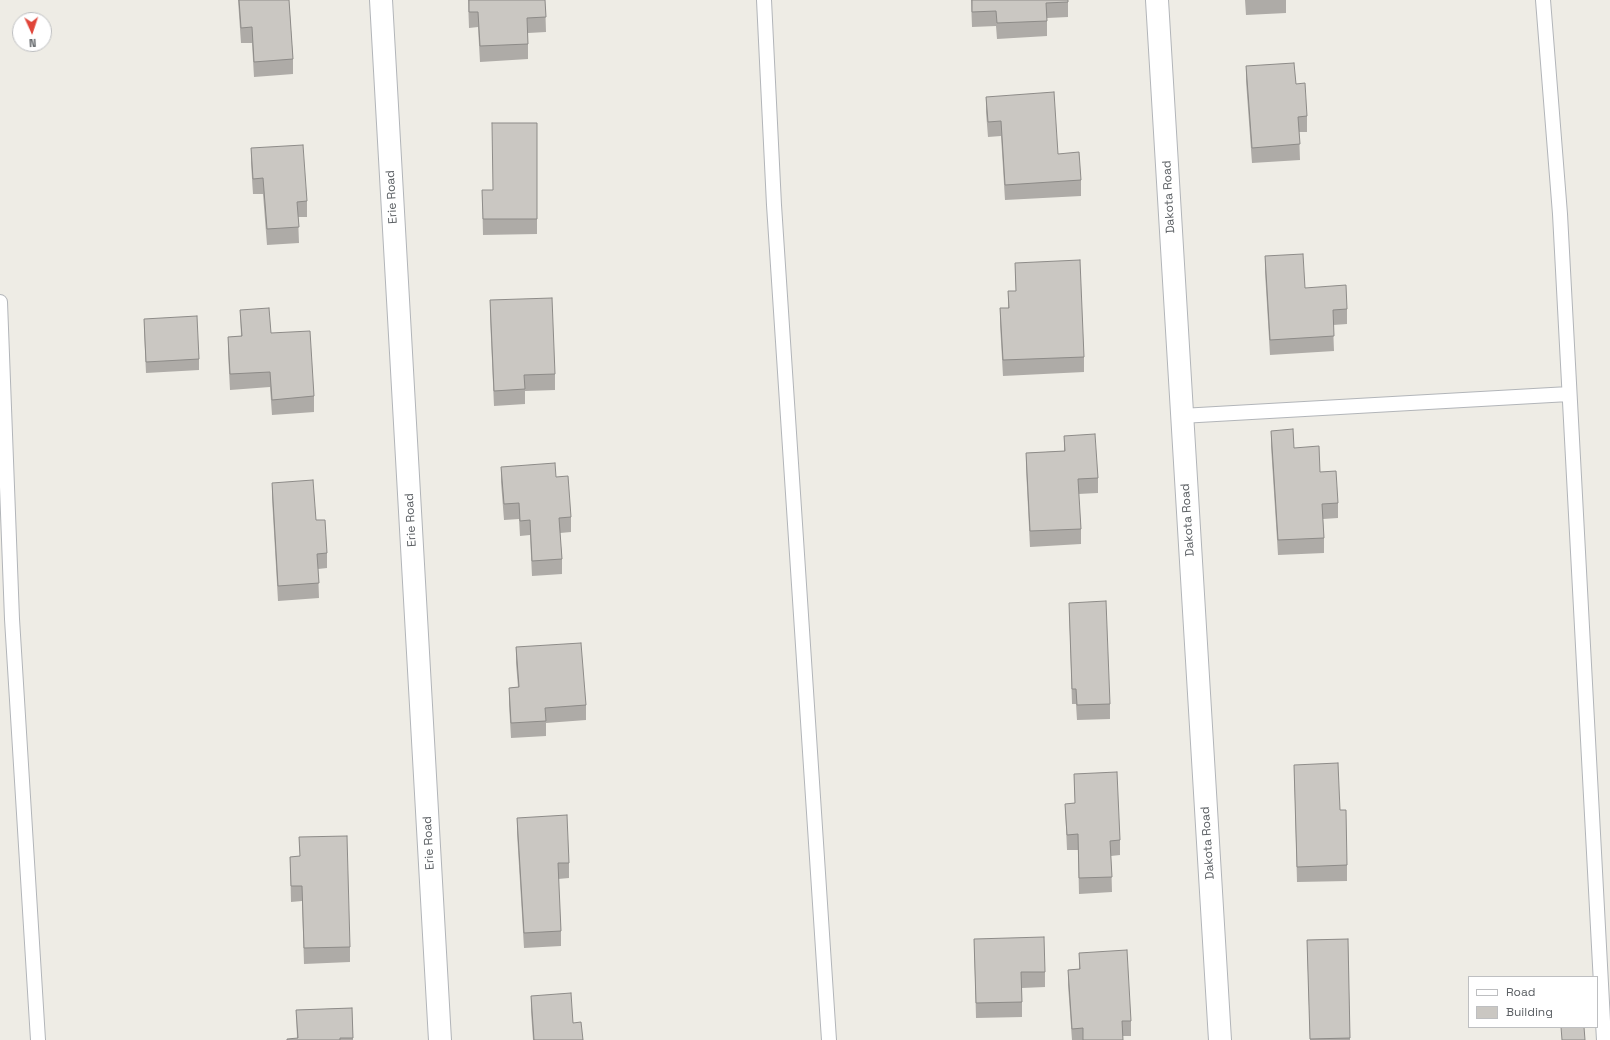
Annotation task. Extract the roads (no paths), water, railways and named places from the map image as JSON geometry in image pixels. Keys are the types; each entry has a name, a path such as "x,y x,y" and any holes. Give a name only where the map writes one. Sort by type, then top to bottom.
{"street":[{"name":"Erie Road","path":"381,0 440,1040"},
{"name":"Dakota Road","path":"1157,0 1220,1040"}],"lane":[{"path":"764,0 774,197 829,1040"},
{"path":"1543,0 1560,214 1604,1040"},
{"path":"0,302 12,619 38,1040"},
{"path":"1181,416 1569,394"}]}
